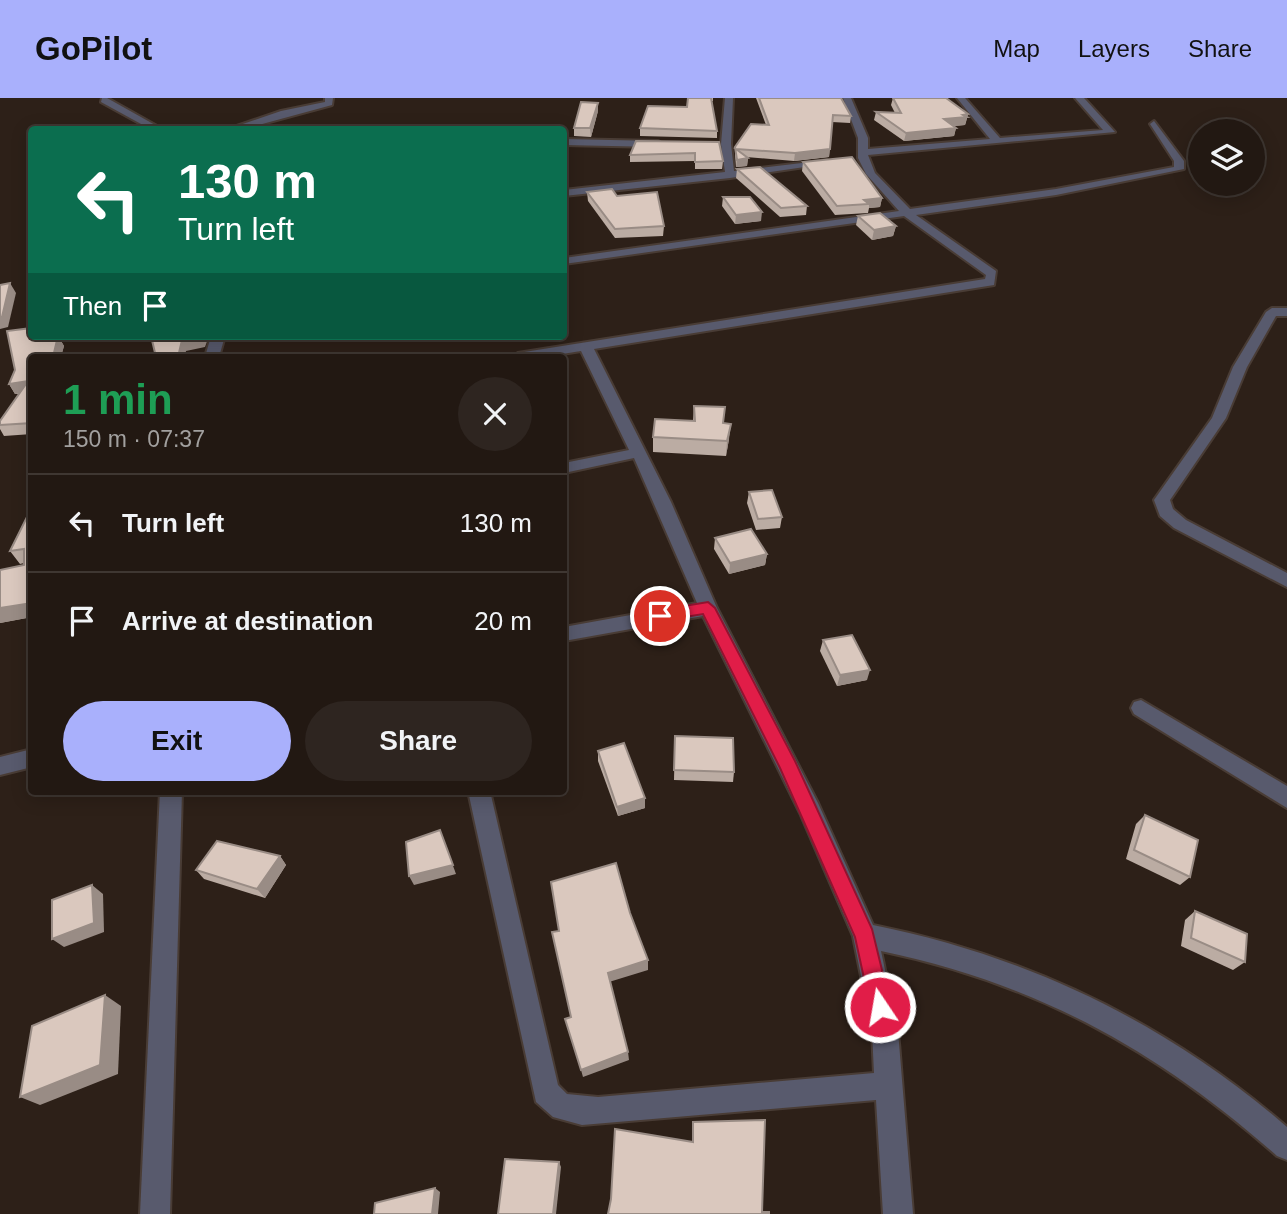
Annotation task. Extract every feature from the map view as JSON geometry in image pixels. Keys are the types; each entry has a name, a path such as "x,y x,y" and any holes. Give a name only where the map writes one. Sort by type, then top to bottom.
{"street":[{"path":"246,126 272,120 278,115 313,109 329,103 329,98"},
{"path":"729,98 726,144 730,175"},
{"path":"537,354 990,282 992,274 908,214 871,174 864,155 863,138 847,98"},
{"path":"961,98 997,141"},
{"path":"850,160 864,155 1110,132 1079,98"},
{"path":"104,100 153,126"},
{"path":"567,261 1056,192 1179,169 1179,161 1154,124"},
{"path":"567,142 676,144"},
{"path":"713,144 726,144"},
{"path":"567,193 837,162"},
{"path":"1287,312 1272,312 1240,367 1219,418 1162,500 1166,512 1180,524 1287,581"},
{"path":"586,346 663,502 708,608 792,774 865,936 885,1031 891,1085 898,1214"},
{"path":"567,467 637,453"},
{"path":"567,633 708,608"},
{"path":"1141,708 1287,799"},
{"path":"0,766 28,759"},
{"path":"155,1214 171,795"},
{"path":"480,795 546,1092 555,1104 568,1112 598,1111 891,1085"},
{"path":"865,936 969,958 1030,981 1122,1027 1214,1083 1287,1146"}],"building":[{"path":"688,98 711,98 717,131 640,128 648,106 687,107"},
{"path":"759,98 841,98 851,116 833,115 830,149 795,153 736,149 748,158 737,160 735,147 751,124 769,125"},
{"path":"893,98 946,98 968,114 963,115 967,117 944,119 956,128 906,133 876,112 901,113"},
{"path":"581,102 598,103 590,128 574,128"},
{"path":"636,141 719,142 723,161 695,162 695,153 630,155"},
{"path":"852,157 882,198 864,200 869,204 837,206 803,162"},
{"path":"760,167 807,206 781,208 737,169"},
{"path":"612,189 617,196 657,192 664,226 615,229 587,192"},
{"path":"723,197 750,197 762,212 736,215"},
{"path":"880,213 896,226 874,230 858,216"},
{"path":"10,283 2,317 0,317 0,285"},
{"path":"28,328 28,340 57,340 54,354 28,354 28,381 9,384 15,370 7,331"},
{"path":"152,340 182,340 179,354 155,354"},
{"path":"28,381 28,423 0,425 0,421"},
{"path":"694,406 725,407 723,423 731,424 727,441 653,437 655,419 695,421"},
{"path":"772,490 782,517 758,519 749,492"},
{"path":"28,515 28,604 0,608 0,570 24,565 24,549 10,551"},
{"path":"751,529 767,554 730,563 715,538"},
{"path":"852,635 870,670 840,675 823,640"},
{"path":"675,736 733,738 734,772 674,770"},
{"path":"624,743 645,798 617,807 598,751"},
{"path":"1145,815 1198,840 1190,877 1134,850"},
{"path":"440,830 453,865 409,876 406,842"},
{"path":"217,841 280,856 257,889 196,870"},
{"path":"616,863 630,913 648,960 608,973 628,1052 581,1070 565,1019 571,1017 552,932 559,931 551,882"},
{"path":"92,885 94,923 52,939 52,900"},
{"path":"1195,911 1247,934 1245,962 1191,938"},
{"path":"105,995 100,1065 20,1097 32,1026"},
{"path":"765,1120 762,1212 769,1214 608,1214 615,1129 693,1142 693,1122"},
{"path":"505,1159 559,1162 553,1214 498,1214"},
{"path":"435,1188 432,1214 374,1214 375,1203"}],"route":[{"path":"660,616 708,608 789,766 865,936 880,1007"}]}
